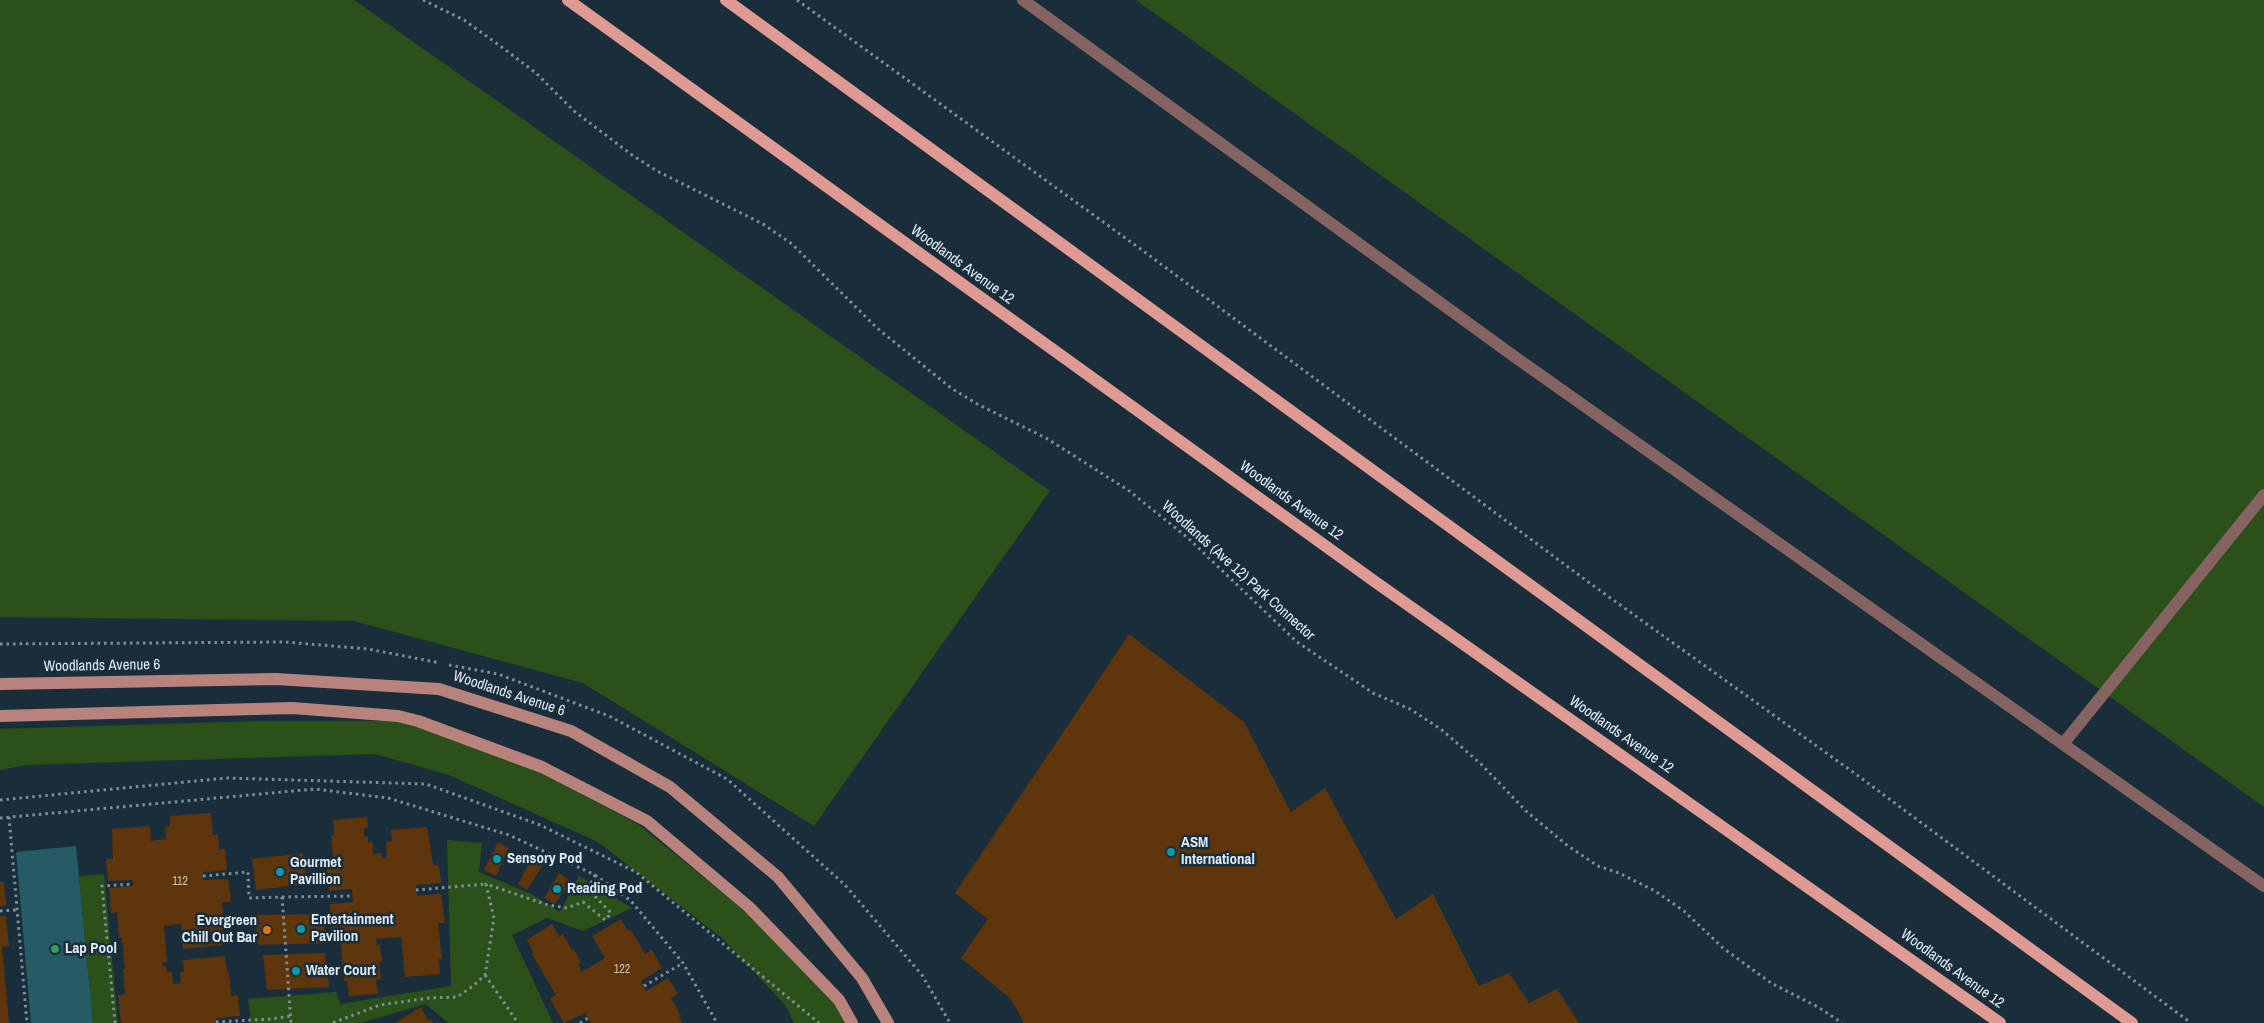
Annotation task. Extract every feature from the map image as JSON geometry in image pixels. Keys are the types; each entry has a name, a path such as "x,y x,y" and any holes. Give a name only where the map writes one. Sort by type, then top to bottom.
{"main road":[{"name":"Woodlands Avenue 12","path":"568,0 1374,581 2000,1023"},
{"path":"726,0 2132,1023"}],"street":[{"name":"Woodlands Avenue 6","path":"0,684 276,679 439,689 571,731 670,787 778,877 862,978 888,1023"},
{"path":"0,716 292,708 398,716 418,721 542,767 647,821 749,907 839,1000 852,1023"}],"lane":[{"path":"1023,0 1515,357 2264,886"},
{"path":"2063,744 2264,495"}],"path":[{"name":"Woodlands (Ave 12) Park Connector","path":"423,0 464,20 536,73 574,112 632,155 657,171 763,224 792,244 876,328 951,388 1046,438 1128,490 1188,538 1297,642 1373,693 1410,710 1442,730 1481,764 1526,811 1568,846 1598,866 1619,873 1655,891 1684,912 1723,948 1771,983 1818,1007 1842,1023"},
{"path":"797,0 1146,253 1591,584 1857,775 2191,1023"},
{"path":"0,800 226,778 426,784 540,825 636,872 819,1023"},
{"path":"0,818 315,789 388,798 509,835 595,875 631,901 683,963 717,1023"},
{"path":"9,817 27,1023"},
{"path":"203,876 248,872 249,898 352,896"},
{"path":"416,890 486,884 548,905 566,908 583,902 605,920 611,912 588,889 595,875"},
{"path":"114,1023 102,886 133,884"},
{"path":"332,1023 380,1005 429,998 457,997 473,986 484,974 494,918 486,884"},
{"path":"282,897 291,1023"},
{"path":"0,911 17,910"},
{"path":"644,986 683,963"},
{"path":"484,974 516,1017 518,1023"},
{"path":"216,1022 291,1016"},
{"path":"580,1023 588,1018"}],"green space":[{"path":"0,0 354,0 1050,491 814,826 583,683 354,621 0,617"},
{"path":"1136,0 2264,0 2264,807"},
{"path":"254,721 418,721 537,771 638,824 728,897 756,921 836,1002 847,1023 794,1023 786,1006 722,938 598,842 449,775 375,754 26,765 0,770 0,729"},
{"path":"447,840 482,843 479,872 533,895 560,912 579,876 632,908 583,931 547,918 512,935 553,1023 448,1023 426,1004 360,1023 251,1023 248,999 336,992 340,1004 451,986"},
{"path":"104,874 118,1023 93,1023 79,876"}],"shaded area":[{"name":"Lap Pool","path":"76,846 93,1023 31,1023 16,852"}],"building":[{"name":"ASM International","path":"1129,634 1244,722 1291,812 1325,788 1396,919 1433,894 1479,986 1509,973 1529,1003 1557,989 1579,1023 1024,1023 1011,999 961,958 988,919 955,893"},
{"path":"211,813 213,835 218,835 219,849 225,849 227,870 203,872 203,880 228,879 231,902 222,902 223,945 183,949 181,924 164,926 167,962 163,962 163,966 166,966 167,972 172,972 173,984 181,983 180,972 184,972 183,960 225,956 231,996 238,995 240,1016 216,1018 216,1023 121,1023 118,995 125,994 123,969 125,969 122,938 119,938 117,912 111,913 109,888 132,886 133,884 132,880 108,881 106,859 113,859 112,829 150,826 151,841 166,839 165,827 170,826 170,816"},
{"path":"367,817 368,828 364,828 364,837 368,836 368,842 373,842 373,854 381,853 382,858 387,857 386,842 392,841 391,830 427,827 433,865 439,865 441,883 416,885 417,896 441,893 445,923 438,923 442,959 439,959 440,974 405,977 401,937 376,939 377,945 380,945 382,962 379,962 381,979 376,980 378,994 349,996 347,981 344,981 340,934 332,935 330,904 353,902 352,889 329,891 326,865 334,864 331,836 334,835 333,820"},
{"name":"Sensory Pod","path":"498,842 509,848 496,876 484,870"},
{"name":"Gourmet Pavillion","path":"303,853 307,884 256,890 252,859"},
{"path":"532,858 542,866 527,890 518,884"},
{"name":"Reading Pod","path":"559,873 570,881 555,904 544,898"},
{"path":"0,882 4,882 6,905 0,906"},
{"name":"Entertainment Pavilion","path":"323,914 326,943 258,945 255,915"},
{"path":"0,916 6,916 9,946 2,947 9,1023 0,1023"},
{"path":"621,919 628,931 631,930 645,954 652,950 662,968 641,981 646,991 668,978 678,994 671,998 681,1016 679,1018 682,1023 591,1023 585,1013 564,1023 550,999 556,995 532,954 534,953 527,940 552,924 559,937 563,934 572,950 574,950 581,962 578,964 582,972 605,958 592,936"},
{"name":"Water Court","path":"325,953 329,987 267,990 263,955"},
{"path":"421,1007 428,1020 431,1019 433,1023 395,1023"}],"place":[{"name":"ASM International","path":"1171,852"},
{"name":"Sensory Pod","path":"497,859"},
{"name":"Gourmet Pavillion","path":"280,872"},
{"name":"Reading Pod","path":"557,889"},
{"name":"Entertainment Pavilion","path":"301,929"},
{"name":"Evergreen Chill Out Bar","path":"267,930"},
{"name":"Lap Pool","path":"55,949"},
{"name":"Water Court","path":"296,971"}]}
